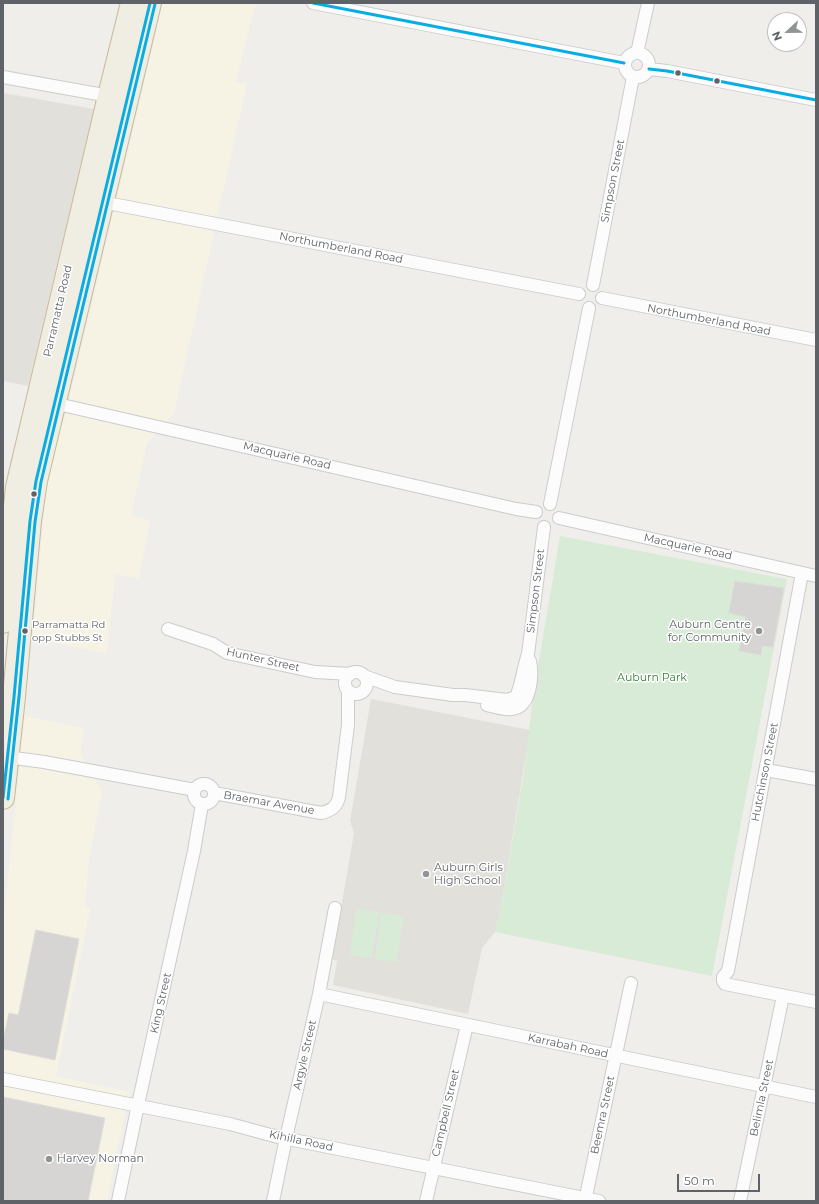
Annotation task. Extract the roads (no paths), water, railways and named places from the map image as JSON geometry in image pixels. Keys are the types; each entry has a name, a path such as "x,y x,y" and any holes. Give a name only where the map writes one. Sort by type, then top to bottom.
{"highway":[{"name":"Parramatta Road","path":"3,798 8,757 8,714 32,504 46,401 109,96 132,3"},
{"name":"Parramatta Road","path":"3,622 17,487 46,401 102,202 150,3"}],"street":[{"path":"313,3 624,63"},
{"path":"637,53 648,3"},
{"path":"637,53 641,54 648,60 649,69 641,77 633,77 627,73 624,63 629,56 637,53"},
{"path":"649,69 816,100"},
{"path":"3,77 109,96"},
{"name":"Simpson Street","path":"593,285 633,77"},
{"name":"Northumberland Road","path":"102,202 579,294"},
{"path":"593,285 601,291 601,302 596,307 585,307 580,302 579,294 580,291 586,286 593,285"},
{"name":"Northumberland Road","path":"602,298 816,340"},
{"path":"550,504 589,308"},
{"name":"Macquarie Road","path":"46,401 516,509 536,512"},
{"path":"550,504 556,508 559,518 554,525 547,528 538,523 535,516 536,512 543,505 550,504"},
{"name":"Macquarie Road","path":"559,518 816,576"},
{"name":"Simpson Street","path":"395,687 507,700 522,696 520,688 524,665 528,654 544,527"},
{"name":"Hutchinson Street","path":"783,996 725,984 723,977 728,971 802,572"},
{"name":"Hunter Street","path":"168,629 213,644 227,653 314,672 351,674"},
{"name":"Hunter Street","path":"314,672 347,688"},
{"path":"358,673 395,687 363,691 354,694 347,688 347,678 351,674 358,673"},
{"path":"363,691 367,682 364,676"},
{"name":"Braemar Avenue","path":"214,793 321,812 330,810 338,804 348,725 347,688"},
{"name":"Braemar Avenue","path":"348,725 363,691"},
{"path":"8,757 44,762 195,790"},
{"path":"766,770 816,779"},
{"path":"204,784 210,786 214,793 211,802 202,804 195,799 195,790 198,786 204,784"},
{"name":"King Street","path":"118,1201 194,851 202,804"},
{"name":"Argyle Street","path":"273,1201 319,994 335,908"},
{"name":"Beemra Street","path":"586,1200 630,982"},
{"name":"Karrabah Road","path":"319,994 816,1097"},
{"path":"783,996 816,1002"},
{"name":"Belimla Street","path":"740,1201 783,996"},
{"name":"Campbell Street","path":"426,1201 467,1025"},
{"name":"Kihilla Road","path":"3,1079 230,1124 286,1138 586,1200 599,1201"}],"place":[{"name":"Parramatta Rd opp Stubbs St","path":"25,631"},
{"name":"Auburn Centre for Community","path":"759,631"},
{"name":"Auburn Girls High School","path":"426,874"},
{"name":"Harvey Norman","path":"49,1159"}],"park label":[{"name":"Auburn Park","path":"652,678"}]}
